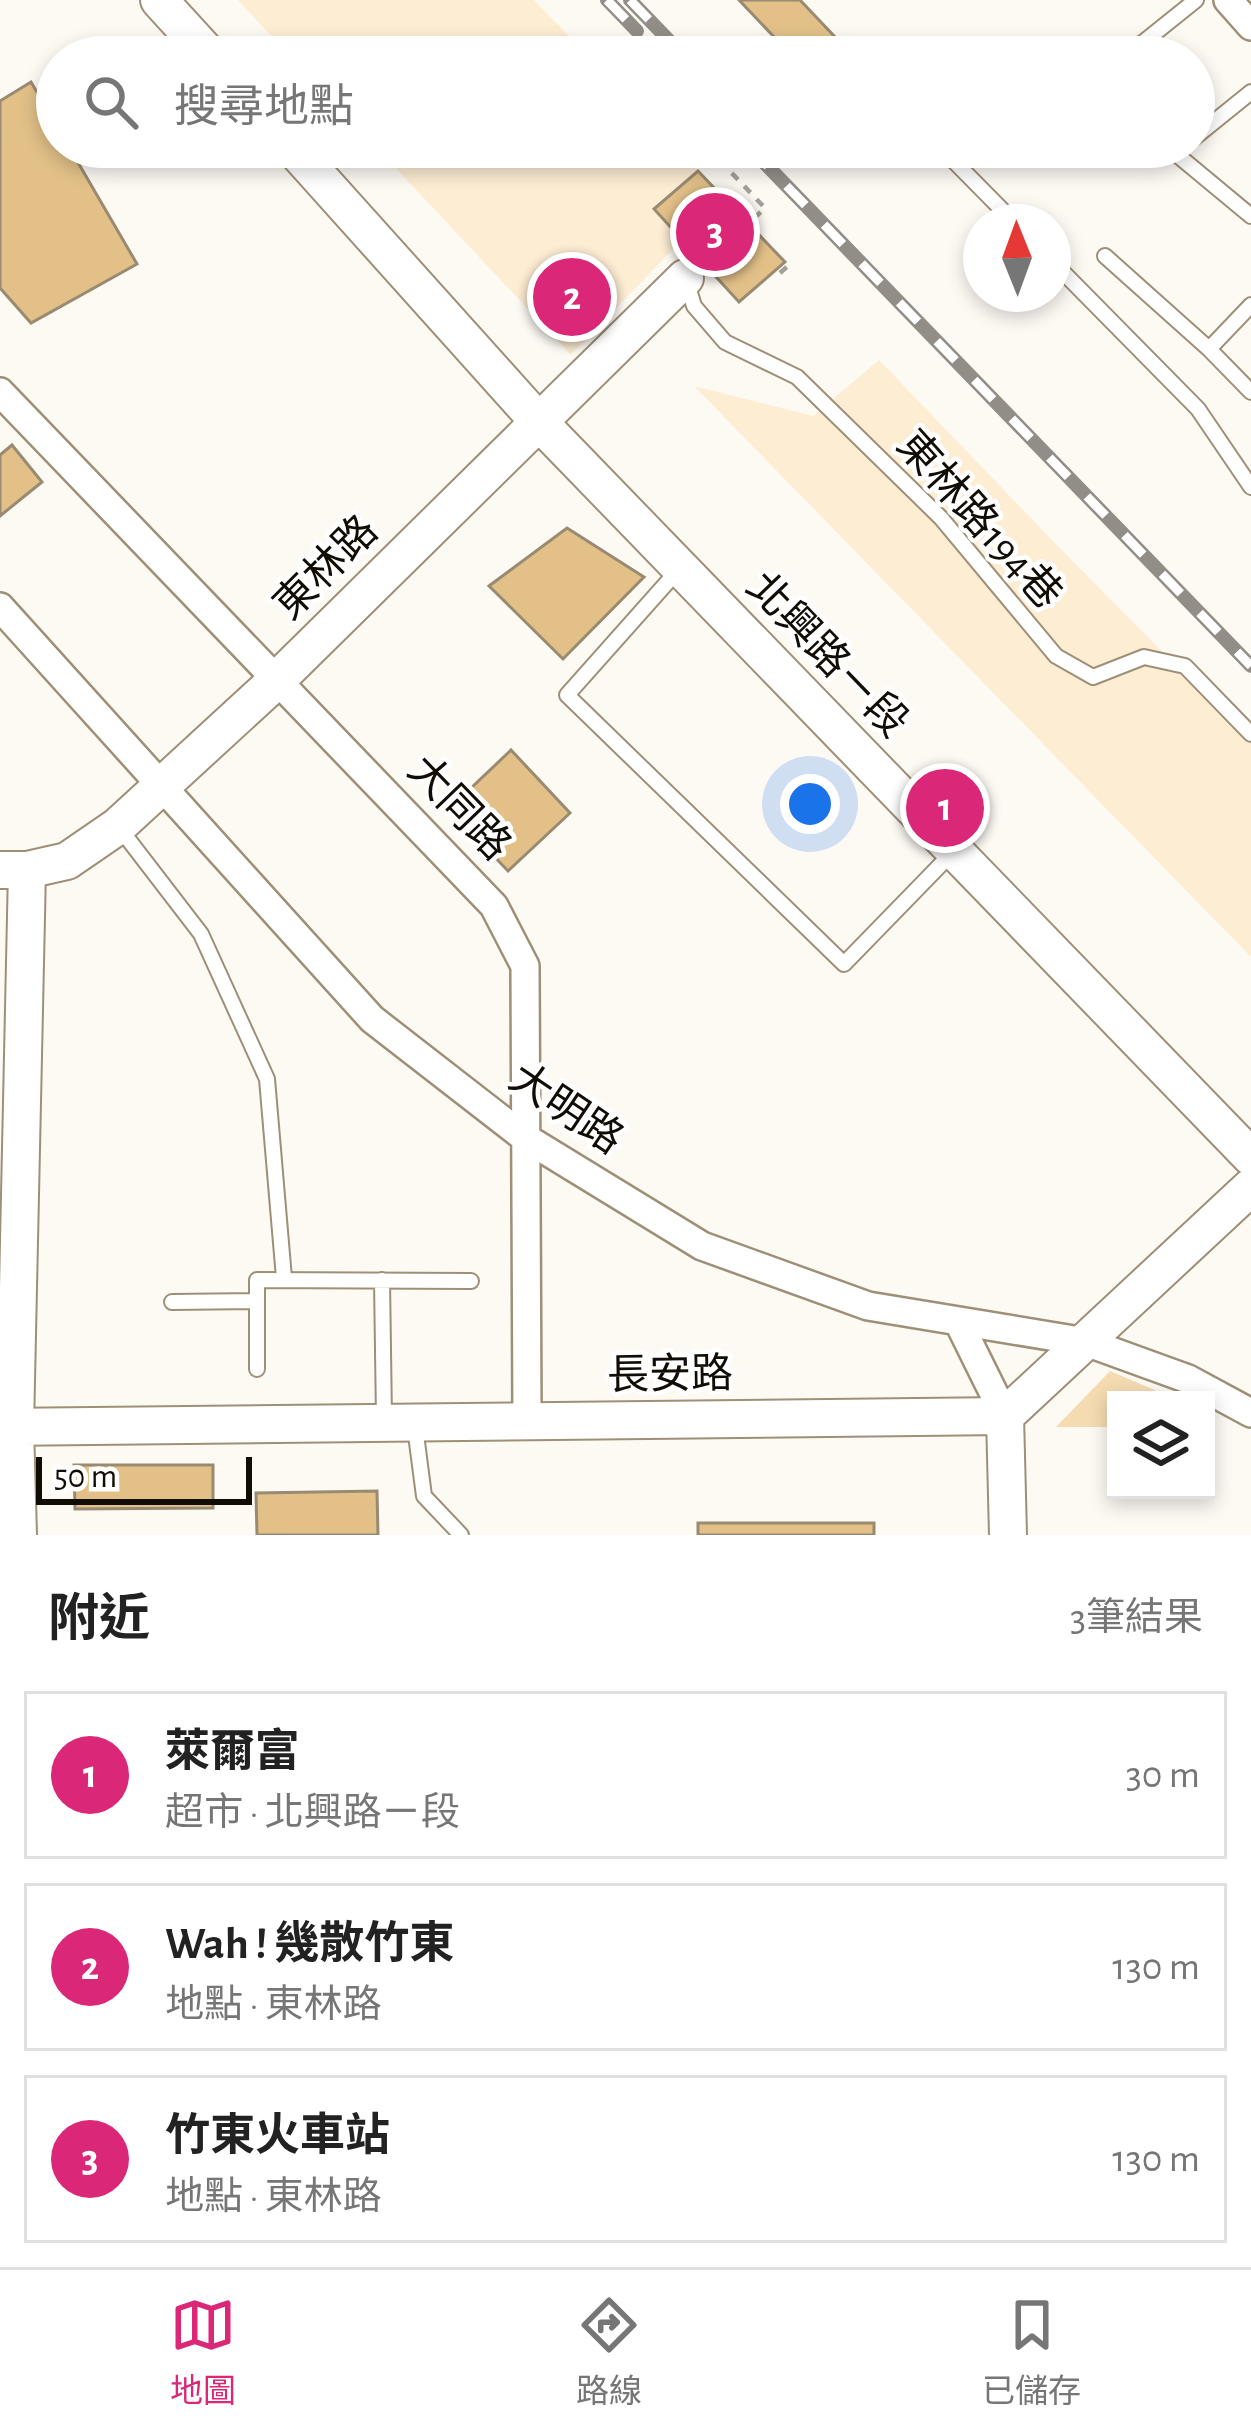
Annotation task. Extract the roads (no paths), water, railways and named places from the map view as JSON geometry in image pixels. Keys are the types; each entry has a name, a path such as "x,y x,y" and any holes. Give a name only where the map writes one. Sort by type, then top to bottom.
{"street":[{"path":"160,0 192,36"},
{"path":"1228,0 1251,26"},
{"name":"北興路ㄧ段","path":"311,168 539,422 1251,1157"},
{"name":"東林路","path":"14,870 67,861 118,826 278,679 685,278"},
{"name":"大同路","path":"0,392 494,906 525,966 527,1421"},
{"name":"大明路","path":"0,607 372,1019 524,1137 702,1246 868,1306 1086,1342 1188,1379 1251,1413"},
{"path":"12,1531 8,1427 14,870"},
{"path":"1005,1416 1251,1187"},
{"path":"958,1321 1005,1416 1008,1535"},
{"name":"長安路","path":"8,1427 1005,1416"}],"lane":[{"path":"1151,36 1196,0"},
{"path":"1215,121 1251,92"},
{"path":"961,168 996,204"},
{"path":"1193,168 1251,216"},
{"path":"1105,256 1251,392"},
{"name":"東林路194巷","path":"685,278 694,305 725,342 796,376 941,518 1056,656 1093,677 1144,657 1185,666 1251,734"},
{"path":"1071,280 1198,409 1251,488"},
{"path":"1209,350 1251,304"},
{"path":"680,568 566,695 844,964 954,851"},
{"path":"118,826 201,934 267,1079 284,1278"},
{"path":"256,1370 257,1280 471,1281"},
{"path":"382,1280 400,1423 424,1496 461,1535"},
{"path":"172,1302 256,1301"}],"railway":[{"path":"607,0 637,31"},
{"path":"630,0 665,36"},
{"path":"769,168 1251,666"}],"place":[{"name":"竹東火車站","path":"715,232"},
{"name":"Wah ! 幾散竹東","path":"572,297"},
{"name":"萊爾富","path":"945,808"}]}
